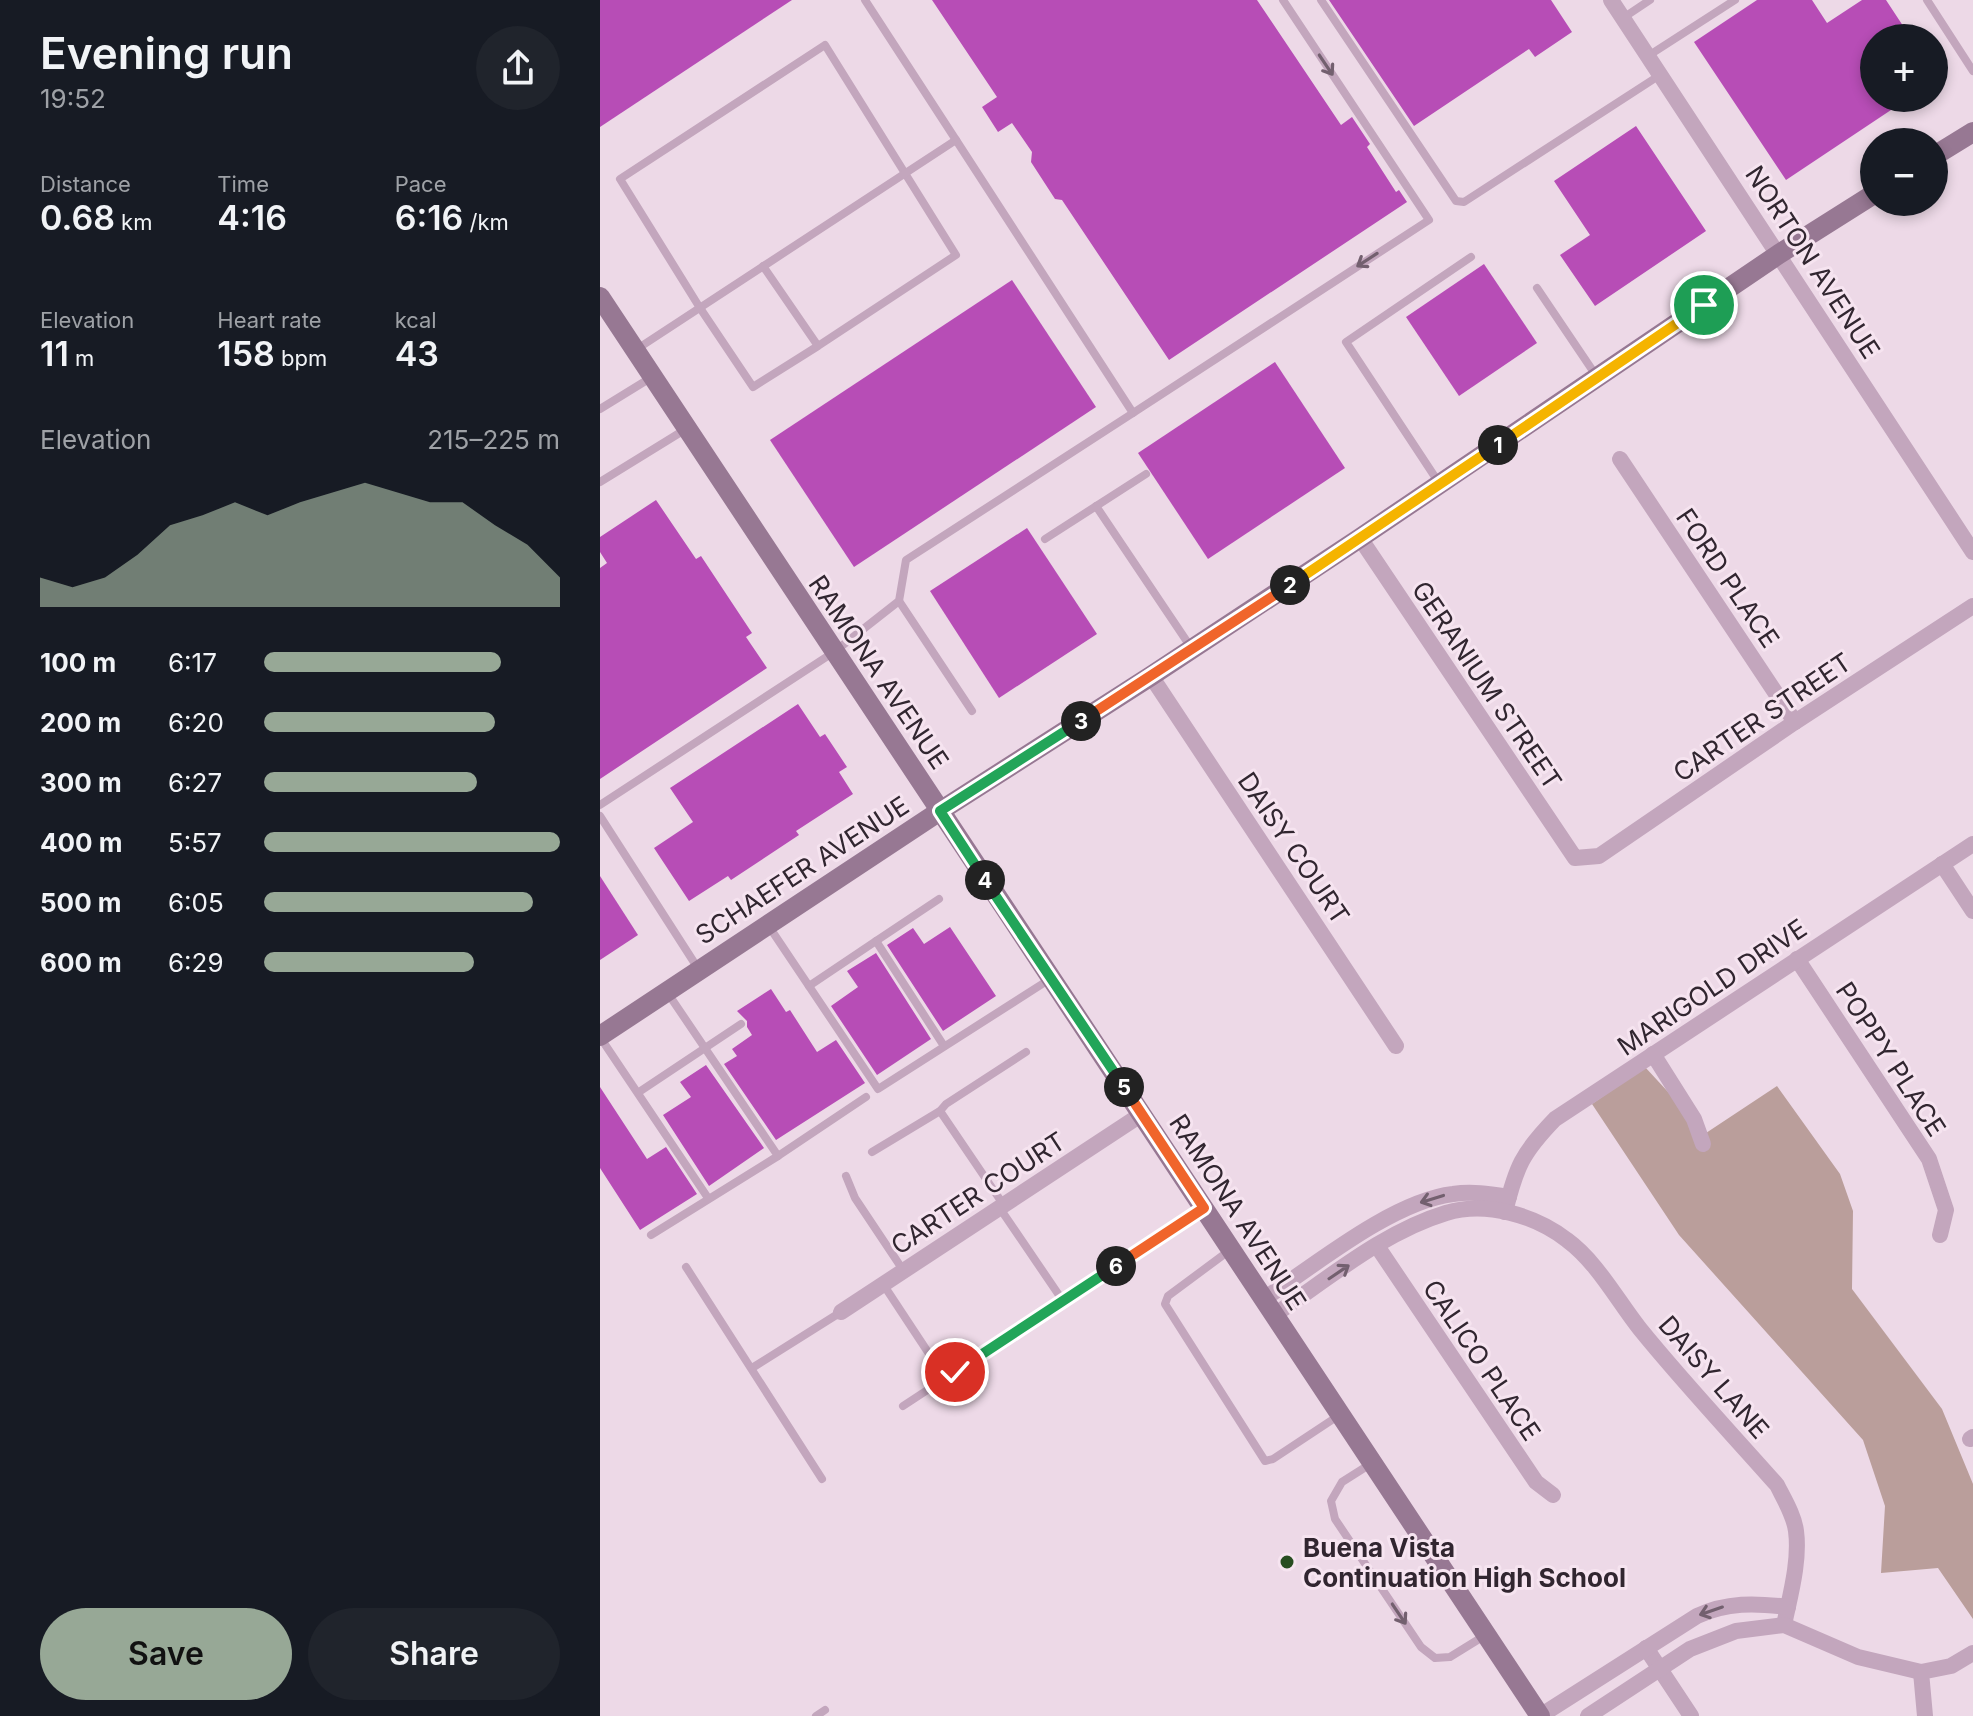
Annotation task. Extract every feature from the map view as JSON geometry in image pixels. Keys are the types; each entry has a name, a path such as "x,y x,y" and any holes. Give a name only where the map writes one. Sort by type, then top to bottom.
{"main road":[{"path":"1948,147 1973,132"},
{"name":"SCHAEFER AVENUE","path":"600,1036 1360,538 1779,254 1860,203"},
{"name":"RAMONA AVENUE","path":"600,297 1540,1716"}],"street":[{"name":"NORTON AVENUE","path":"1611,0 1973,552"},
{"name":"FORD PLACE","path":"1620,459 1795,722"},
{"name":"GERANIUM STREET","path":"1360,538 1575,858"},
{"name":"CARTER STREET","path":"1575,858 1599,856 1795,722 1973,606"},
{"name":"DAISY COURT","path":"1151,676 1396,1046"},
{"name":"MARIGOLD DRIVE","path":"1507,1204 1524,1153 1555,1119 1973,844"},
{"path":"1942,864 1973,911"},
{"name":"POPPY PLACE","path":"1797,959 1929,1159 1946,1210 1940,1235"},
{"path":"1653,1054 1694,1119 1703,1144"},
{"name":"CARTER COURT","path":"841,1312 1142,1114"},
{"path":"1269,1307 1375,1226 1420,1203 1454,1194 1489,1193 1507,1204"},
{"path":"1269,1307 1411,1227 1448,1212 1507,1204"},
{"name":"DAISY LANE","path":"1507,1204 1569,1241 1590,1263 1641,1330 1777,1485 1796,1531 1794,1582 1784,1625"},
{"name":"CALICO PLACE","path":"1377,1246 1536,1482 1553,1495"},
{"path":"1540,1716 1711,1610 1745,1603 1788,1607"},
{"path":"1588,1716 1690,1649 1736,1631 1784,1625 1858,1657 1921,1672 1951,1666 1973,1653"},
{"path":"1646,1648 1691,1716"},
{"path":"1921,1672 1925,1716"}],"lane":[{"path":"865,0 1133,413"},
{"path":"600,805 834,652 899,601 906,560 1429,220 1283,0"},
{"path":"1321,0 1456,201 1464,202 1660,74"},
{"path":"1623,18 1650,0"},
{"path":"1648,56 1735,0"},
{"path":"1927,0 1973,71"},
{"path":"825,45 956,255 753,387 700,308 620,179 825,45"},
{"path":"635,350 956,140"},
{"path":"1440,484 1346,342 1471,257"},
{"path":"763,266 818,346"},
{"path":"1537,288 1598,377"},
{"path":"600,409 652,376"},
{"path":"600,482 687,428"},
{"path":"1045,539 1146,474"},
{"path":"1096,506 1192,649"},
{"path":"899,601 972,711"},
{"path":"600,816 699,970"},
{"path":"809,986 939,899"},
{"path":"767,925 878,1089 1051,978"},
{"path":"876,941 944,1046"},
{"path":"667,991 778,1156"},
{"path":"639,1092 741,1024"},
{"path":"600,1036 708,1198"},
{"path":"872,1152 940,1111 1026,1052"},
{"path":"651,1235 708,1198 718,1195 866,1097"},
{"path":"940,1111 1063,1301"},
{"path":"846,1176 855,1198 903,1270"},
{"path":"903,1406 1204,1208"},
{"path":"1231,1250 1177,1288 1165,1304 1265,1461 1273,1459 1341,1415"},
{"path":"686,1267 822,1479"},
{"path":"883,1284 945,1378"},
{"path":"752,1368 841,1312"},
{"path":"1372,1462 1342,1482 1331,1501 1335,1519 1421,1647 1435,1658 1450,1657 1486,1635"},
{"path":"816,1716 825,1710"}],"shaded area":[{"path":"1645,1067 1706,1133 1777,1086 1840,1174 1853,1211 1852,1289 1942,1409 1973,1484 1973,1619 1938,1568 1881,1573 1885,1506 1863,1440 1679,1235 1592,1104"}],"building":[{"path":"600,0 792,0 600,127"},
{"path":"932,0 1257,0 1341,125 1352,117 1396,192 1399,190 1407,202 1169,360 1062,200 1055,199 1031,162 1032,152 1012,123 998,132 982,107 997,97"},
{"path":"1329,0 1551,0 1572,32 1535,57 1529,49 1414,126"},
{"path":"1757,0 1812,0 1827,23 1862,0 1886,0 1902,24 1860,24 1860,112 1888,112 1786,180 1694,42"},
{"path":"1636,126 1706,231 1595,306 1560,255 1590,235 1554,181"},
{"path":"1484,264 1537,343 1459,396 1406,317"},
{"path":"1012,280 1096,407 854,567 770,440"},
{"path":"1275,362 1345,468 1208,559 1138,453"},
{"path":"656,500 696,559 701,556 752,633 746,637 767,668 600,779 600,568 607,563 600,552 600,537"},
{"path":"1027,528 1097,634 999,698 930,591"},
{"path":"798,704 820,737 825,734 847,767 839,772 853,794 796,831 799,835 731,880 728,876 689,901 654,848 693,822 670,788"},
{"path":"600,876 638,935 600,960"},
{"path":"950,927 996,996 943,1031 887,945 913,928 924,944"},
{"path":"876,953 931,1039 877,1075 831,1006 858,987 847,971"},
{"path":"771,989 786,1012 790,1010 817,1052 836,1040 865,1083 776,1140 724,1064 737,1056 732,1049 752,1035 747,1021 737,1011"},
{"path":"706,1065 764,1148 709,1186 663,1115 691,1097 680,1082"},
{"path":"600,1087 647,1159 666,1147 697,1194 640,1230 600,1168"}],"place":[{"name":"Buena Vista Continuation High School","path":"1287,1562"}],"route":[{"path":"955,1372 1204,1208 940,811 1360,538 1704,305"}]}
